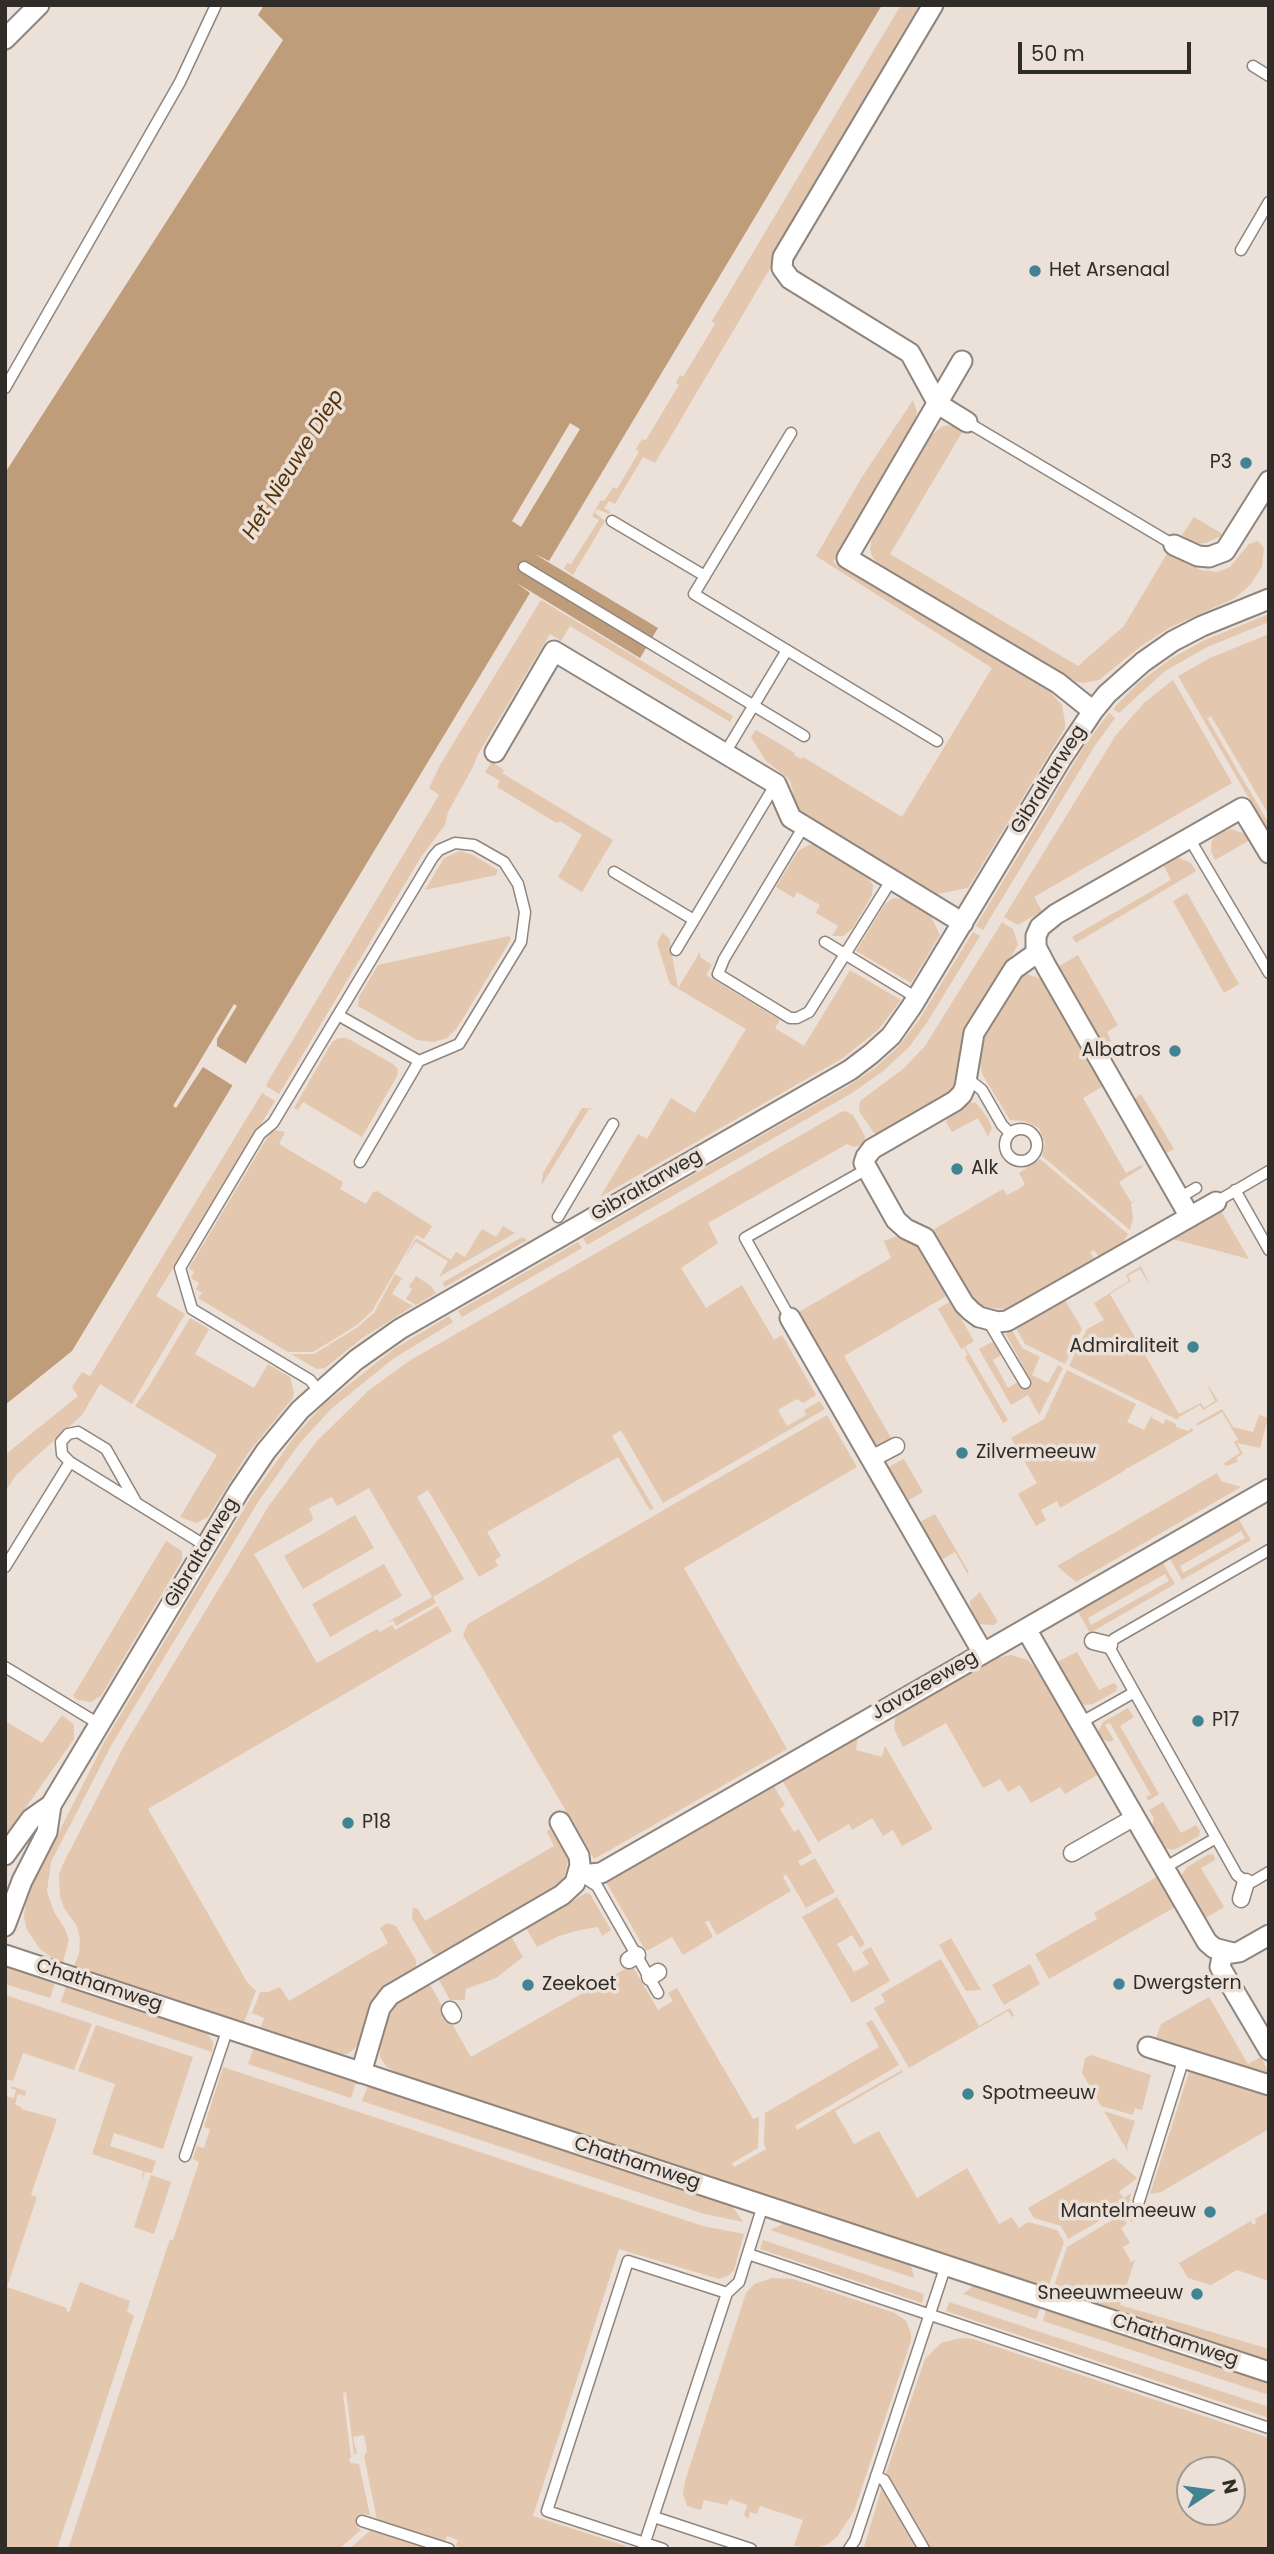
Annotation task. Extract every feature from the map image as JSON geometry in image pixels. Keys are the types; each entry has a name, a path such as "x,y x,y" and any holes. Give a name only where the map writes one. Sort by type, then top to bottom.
{"street":[{"path":"5,39 39,5"},
{"path":"933,5 782,262 785,275 790,279 910,353 938,404 967,422"},
{"path":"962,361 848,558 1058,683 1093,711"},
{"path":"1174,545 1198,556 1217,555 1231,544 1262,510 1269,481"},
{"name":"Gibraltarweg","path":"5,1926 22,1881 47,1832 51,1805 239,1491 291,1419 355,1360 400,1329 850,1070 891,1036 1093,711 1125,677 1172,641 1202,626 1269,600"},
{"path":"495,752 554,651 776,784 791,818 963,923"},
{"path":"1190,1217 1038,952 1037,936 1046,922 1242,808 1269,853"},
{"path":"1038,952 1014,969 974,1033 962,1094 955,1101 872,1149 864,1163 896,1220 906,1229 925,1238 964,1304 979,1318 1007,1321 1216,1202"},
{"path":"790,1318 983,1653"},
{"path":"871,1459 896,1446"},
{"name":"Javazeeweg","path":"579,1875 601,1873 1269,1489"},
{"path":"1026,1629 1051,1661 1080,1723 1164,1868 1203,1925 1207,1942 1225,1944 1239,1952 1261,1935"},
{"name":"Gibraltarweg","path":"5,1855 31,1819 51,1805"},
{"path":"1072,1853 1135,1817"},
{"path":"361,2073 380,2008 390,1995 562,1895 575,1883 579,1875 579,1856 560,1822"},
{"path":"1241,1899 1246,1882"},
{"path":"1225,1944 1220,1967 1269,2050"},
{"name":"Chathamweg","path":"5,1955 1269,2372"},
{"path":"1148,2046 1269,2085"}],"lane":[{"path":"5,388 180,82 216,5"},
{"path":"1253,66 1269,76"},
{"path":"1241,250 1269,202"},
{"path":"967,422 1174,545"},
{"path":"791,433 694,594 937,741"},
{"path":"612,521 705,576"},
{"path":"524,567 804,736"},
{"path":"725,753 787,650"},
{"path":"676,950 776,784"},
{"path":"804,826 724,959 718,974 790,1018 797,1018 809,1012 891,879"},
{"path":"1189,838 1269,973"},
{"path":"319,1391 310,1380 192,1310 180,1268 260,1134 273,1123 433,857 439,850 455,843 474,845 504,862 518,884 525,912 522,942 458,1044 419,1061 360,1162"},
{"path":"614,872 694,919"},
{"path":"825,942 917,998"},
{"path":"338,1015 419,1061"},
{"path":"967,1078 982,1090 1002,1125 1010,1133"},
{"path":"558,1217 613,1124"},
{"path":"1020,1129 1035,1136 1037,1146 1032,1156 1022,1160 1004,1155 1010,1133 1020,1129"},
{"path":"790,1318 745,1238 867,1169"},
{"path":"1216,1202 1269,1171"},
{"path":"1179,1198 1196,1188"},
{"path":"1235,1190 1269,1250"},
{"path":"988,1321 1025,1384"},
{"path":"136,1502 106,1449 78,1432 68,1434 61,1442 62,1454 70,1462 206,1546"},
{"path":"5,1567 70,1462"},
{"path":"1269,1550 1114,1639 1101,1643 1113,1658 1237,1875 1246,1882 1269,1872"},
{"path":"5,1667 99,1724"},
{"path":"1080,1723 1133,1693"},
{"path":"1164,1868 1216,1838"},
{"path":"579,1875 597,1886 633,1958 654,1974 658,1993"},
{"path":"185,2156 228,2028"},
{"path":"1139,2201 1184,2057"},
{"path":"644,2546 727,2293 739,2282 763,2205"},
{"path":"748,2254 1269,2428"},
{"path":"663,2549 644,2546 547,2511 628,2261 727,2293"},
{"path":"849,2549 855,2540 946,2265"},
{"path":"876,2476 884,2480 924,2549"},
{"path":"654,2516 751,2549"},
{"path":"362,2521 449,2549"}],"shaded area":[{"path":"901,5 926,5 655,463 643,457 615,504 609,501 604,508 609,514 597,509 595,513 605,521 573,575 564,569 567,563 571,564 599,520 592,516 601,500 604,501 613,487 617,489 639,452 636,449 642,439 646,440 679,385 676,383 680,375 683,377 715,324 712,321"},
{"path":"913,400 917,412 914,425 833,562 1047,688 1062,705 1065,722 1065,728 968,888 937,894 797,810 790,780 766,761 751,737 756,730 902,817 992,668 816,556 862,477"},
{"path":"949,425 964,429 890,554 1078,666 1124,626 1168,552 1201,570 1217,572 1230,567 1249,544 1258,541 1264,548 1262,567 1250,585 1235,598 1169,628 1141,646 1099,680 1076,682 879,565 872,556 872,537 932,435 941,427"},
{"path":"1194,517 1221,533 1221,536 1206,543 1192,544 1185,541 1187,538 1182,535"},
{"path":"541,600 733,716 730,722 570,626 561,641 550,634 477,756 448,812 445,825 421,857 279,1094 266,1086 267,1083 439,795 429,788 440,765"},
{"path":"1269,614 1269,622 1207,647 1165,671 1119,713 1113,709 1138,683 1172,658 1205,640"},
{"path":"1269,634 1269,815 1211,716 1207,718 1269,824 1269,833 1178,676 1210,658"},
{"path":"1173,680 1232,783 1034,897 1042,911 1018,925 1004,917 1116,735 1145,702"},
{"path":"1109,713 1115,718 1094,747 983,930 976,926 1085,745"},
{"path":"492,762 504,770 502,773 613,840 582,892 558,877 582,835 497,787 500,781 485,772"},
{"path":"1231,829 1243,833 1250,840 1215,860 1211,851 1212,840 1219,833"},
{"path":"811,844 865,874 873,885 872,895 853,928 843,936 832,936 838,926 816,913 820,905 797,892 794,898 776,887 798,851"},
{"path":"460,851 473,855 498,870 496,875 425,890 444,858"},
{"path":"1179,858 1191,863 1196,871 1076,943 1072,937 1171,880 1164,866"},
{"path":"1187,893 1239,984 1224,993 1173,901"},
{"path":"894,898 908,900 929,913 940,935 911,983 856,951 885,904"},
{"path":"1002,922 1013,929 1018,945 965,1029 955,1087 951,1093 880,1134 874,1133 859,1111 860,1101 903,1069 925,1046"},
{"path":"973,932 980,936 926,1024 909,1047 882,1072 852,1093 587,1245 583,1238 875,1068 898,1047 919,1020"},
{"path":"662,933 669,938 678,988 700,952 700,957 712,965 706,975 780,1020 775,1028 804,1046 850,970 901,1000 878,1030 843,1058 600,1197 638,1134 647,1139 671,1098 695,1113 746,1029 670,984 657,943"},
{"path":"509,936 511,939 457,1028 447,1038 433,1042 417,1040 358,1006 359,997 378,965"},
{"path":"1078,955 1118,1025 1107,1032 1111,1041 1103,1045 1058,967"},
{"path":"1027,974 1041,979 1103,1086 1083,1098 1126,1173 1141,1165 1143,1167 1119,1182 1131,1202 1137,1200 1131,1203 1133,1218 1130,1230 1042,1156 1045,1143 1039,1128 1024,1121 1010,1120 982,1074 979,1056 982,1040 1019,978"},
{"path":"338,1038 347,1038 398,1069 397,1076 362,1137 303,1102 298,1110 294,1108 332,1042"},
{"path":"262,1093 275,1101 156,1296 185,1314 132,1404 100,1384 82,1415 16,1475 5,1492 5,1455 78,1396 72,1387 82,1372 90,1376"},
{"path":"1141,1094 1174,1149 1166,1153 1134,1099"},
{"path":"969,1102 976,1103 987,1117 992,1128 988,1137 978,1118 952,1132 946,1122 949,1114"},
{"path":"582,1108 595,1108 589,1109 541,1186 543,1173"},
{"path":"846,1111 853,1115 864,1134 865,1139 861,1145 854,1147 847,1144 708,1223 718,1243 681,1268 706,1308 742,1285 774,1340 782,1335 816,1395 803,1403 797,1399 778,1410 787,1426 806,1415 804,1410 820,1401 825,1409 663,1503 621,1430 612,1436 654,1509 650,1510 618,1457 487,1532 501,1556 495,1560 498,1566 479,1577 428,1490 417,1497 464,1579 433,1597 436,1603 396,1626 393,1620 384,1624 432,1597 369,1488 337,1506 332,1497 309,1508 312,1521 254,1554 317,1663 377,1629 380,1632 392,1625 395,1630 438,1606 452,1631 148,1809 247,1982 256,1991 244,2022 74,1966 80,1939 77,1926 64,1908 60,1896 59,1875 63,1864 125,1744 270,1504 317,1441 368,1391 409,1361"},
{"path":"276,1130 285,1132 279,1144 343,1182 340,1189 366,1204 373,1192 377,1191 432,1226 424,1239 416,1235 372,1311 357,1325 313,1352 288,1352 198,1298 202,1293 196,1289 199,1283 191,1278 194,1272 189,1268 270,1133"},
{"path":"1040,1159 1128,1234 1123,1242 1099,1257 1094,1250 1090,1252 1095,1260 1016,1305 1007,1309 989,1308 981,1305 968,1293 931,1231 1003,1189 1007,1195 1019,1189 1025,1184 1019,1173"},
{"path":"1221,1211 1249,1259 1172,1239"},
{"path":"503,1226 515,1233 439,1277 448,1261 416,1242 405,1257 416,1238 451,1260 456,1252 465,1257 482,1229 496,1237"},
{"path":"522,1237 527,1240 445,1287 442,1283"},
{"path":"902,1237 916,1244 948,1295 844,1356 894,1443 878,1451 799,1312 891,1258 884,1241"},
{"path":"578,1242 582,1248 462,1317 458,1311"},
{"path":"1141,1266 1150,1286 1140,1269 1128,1276 1131,1281 1110,1294 1179,1414 1201,1403 1204,1408 1215,1401 1206,1382 1218,1401 1203,1410 1200,1405 1178,1420 1069,1366 1087,1329 1104,1320 1094,1303 1129,1281 1126,1275"},
{"path":"395,1274 402,1278 392,1294 413,1306 361,1339 325,1368 317,1369 291,1354 314,1354 358,1327 374,1313"},
{"path":"416,1276 436,1293 416,1305 406,1299 412,1289 405,1280 411,1284"},
{"path":"1065,1300 1082,1329 1065,1364 1025,1344 1016,1328"},
{"path":"951,1301 974,1341 965,1347 1008,1420 1003,1423 965,1357 968,1355 964,1348 961,1349 938,1309"},
{"path":"449,1316 453,1322 393,1359 331,1409 299,1444 258,1502 112,1744 51,1862 47,1891 54,1912 69,1940 63,1962 53,1958 40,1949 27,1930 24,1918 26,1897 106,1739 251,1497 295,1436 323,1405 394,1349"},
{"path":"190,1318 209,1329 195,1354 254,1388 268,1364 290,1377 294,1393 293,1398 248,1453 208,1517 196,1523 180,1517 217,1455 135,1406"},
{"path":"1012,1330 1022,1348 1040,1357 1032,1375 1048,1383 1058,1365 1063,1368 1039,1415 1028,1395 1011,1405 979,1349 994,1341 1002,1354 993,1360 1008,1388 1018,1382 1021,1386 1030,1380 1006,1334"},
{"path":"1067,1370 1136,1404 1127,1422 1144,1430 1153,1413 1152,1418 1163,1424 1166,1419 1176,1424 1176,1427 1188,1431 1192,1428 1193,1431 1060,1508 1057,1501 1041,1510 1046,1520 1036,1526 1018,1494 1037,1483 1011,1438 1044,1419"},
{"path":"1222,1409 1233,1427 1253,1432 1259,1415 1268,1418 1260,1448 1237,1443 1243,1454 1236,1458 1238,1462 1226,1466 1224,1463 1240,1453 1234,1442 1238,1439 1222,1412 1197,1426 1196,1424"},
{"path":"827,1415 857,1467 684,1568 787,1749 594,1859 463,1635 468,1624"},
{"path":"904,1459 923,1492 907,1501 888,1467"},
{"path":"1217,1473 1221,1481 1241,1487 1076,1582 1057,1566"},
{"path":"935,1514 969,1572 967,1573 955,1552 941,1560 920,1522"},
{"path":"355,1515 374,1548 303,1589 284,1556"},
{"path":"1238,1518 1251,1540 1182,1580 1169,1557","holes":["1241,1531 1245,1538 1183,1573 1180,1566"]},
{"path":"166,1541 182,1551 182,1560 101,1696 91,1702 78,1700 73,1696"},
{"path":"1162,1561 1175,1584 1090,1633 1077,1610","holes":["1165,1574 1169,1581 1091,1625 1088,1618"]},
{"path":"384,1564 402,1596 330,1637 312,1604"},
{"path":"980,1592 998,1622 993,1625 979,1624 971,1612 970,1601"},
{"path":"1077,1652 1099,1690 1114,1683 1117,1686 1116,1691 1093,1704 1081,1703 1057,1662"},
{"path":"1011,1655 1028,1660 1040,1673 1099,1774 1065,1794 1060,1787 1031,1803 1020,1785 1008,1792 1000,1779 983,1788 946,1723 903,1747 894,1729 895,1718 902,1711 993,1659"},
{"path":"1128,1708 1134,1717 1120,1726 1159,1794 1148,1801 1146,1796 1151,1795 1110,1723 1105,1725 1114,1740 1110,1742 1102,1739 1098,1732 1103,1722"},
{"path":"62,1715 74,1725 74,1739 5,1837 5,1721 42,1743"},
{"path":"858,1736 856,1750 882,1757 885,1746 933,1829 902,1846 893,1830 883,1836 872,1818 852,1830 849,1824 818,1842 782,1780"},
{"path":"773,1785 785,1805 780,1809 794,1832 799,1829 812,1853 798,1861 801,1866 815,1858 835,1892 806,1908 786,1874 783,1877 791,1891 717,1935 709,1921 705,1922 713,1937 683,1955 672,1937 646,1951 606,1882"},
{"path":"1163,1802 1181,1833 1196,1825 1200,1831 1199,1836 1178,1848 1165,1848 1152,1827 1154,1818 1149,1810"},
{"path":"550,1828 566,1852 568,1861 564,1878 558,1885 440,1954 433,1954 412,1918 413,1908 417,1908 425,1921 554,1846 547,1832"},
{"path":"1209,1854 1214,1855 1215,1860 1201,1868 1224,1907 1204,1919 1181,1876 1187,1867"},
{"path":"1157,1877 1175,1907 1049,1979 1035,1954 1097,1919 1094,1913"},
{"path":"586,1893 590,1894 611,1930 602,1936 598,1927 580,1930 559,1936 537,1947 526,1928"},
{"path":"837,1897 865,1944 860,1948 852,1935 837,1944 854,1972 869,1964 862,1952 871,1947 890,1981 852,2003 802,1917"},
{"path":"387,1923 396,1926 416,1960 416,1967 379,1992 370,2008 359,2044 352,2051 339,2054 261,2027 264,2018 252,2013 260,1992 280,1987 289,2001 388,1943 380,1928"},
{"path":"511,1936 523,1957 496,1978 466,1989 465,2000 450,2000 438,1978"},
{"path":"951,1938 981,1990 966,1991 939,1945"},
{"path":"941,1959 979,2026 1010,2008 1014,2016 1008,2011 909,2068 874,2008 885,2002 881,1994"},
{"path":"1030,1964 1040,1984 1004,2005 992,1985"},
{"path":"632,1965 658,2010 673,2001 668,1993 677,1988 753,2119 759,2117 758,2148 732,2163 734,2167 766,2149 765,2113 879,2047 866,2023 872,2020 899,2065 795,2126 797,2130 902,2070 903,2072 835,2111 854,2144 879,2131 917,2198 967,2168 999,2224 1012,2217 1019,2228 1028,2222 1057,2230 1064,2242 1048,2288 397,2073 387,2067 380,2057 380,2046 391,2007 429,1983 471,2057"},
{"path":"5,1966 55,1983 50,1998 5,1984"},
{"path":"66,1986 206,2032 213,2042 212,2052 61,2002"},
{"path":"5,1995 92,2024 74,2070 23,2053 13,2081 5,2079"},
{"path":"1209,1997 1248,2064 1261,2057 1269,2074 1156,2038 1161,2024"},
{"path":"96,2025 193,2057 163,2149 114,2133 110,2146 156,2161 152,2173 145,2172 142,2181 143,2171 92,2154 115,2084 78,2071"},
{"path":"254,2048 356,2082 351,2098 248,2064"},
{"path":"1091,2055 1151,2075 1142,2110 1135,2108 1133,2115 1101,2106 1082,2073 1085,2058"},
{"path":"223,2067 703,2226 744,2234 734,2270 719,2279 619,2249 533,2516 626,2546 625,2549 471,2549 456,2546 458,2540 447,2536 445,2542 377,2520 364,2456 367,2451 364,2435 353,2437 357,2454 354,2454 346,2392 343,2393 349,2459 350,2463 359,2464 370,2515 362,2514 357,2527 361,2530 339,2549 68,2549 167,2248 170,2240 173,2240 199,2162 191,2158 197,2146 204,2148 210,2129 204,2127"},
{"path":"1190,2069 1269,2095 1269,2129 1161,2192 1150,2194"},
{"path":"11,2086 26,2091 25,2096 18,2094 15,2104 21,2109 57,2119 31,2195 37,2197 7,2287 67,2308 66,2311 69,2312 80,2282 130,2301 127,2311 134,2316 57,2549 5,2549 5,2096 14,2098 16,2090"},
{"path":"368,2086 732,2206 743,2222 701,2213 362,2101"},
{"path":"1104,2111 1135,2121 1127,2146 1128,2152"},
{"path":"1114,2158 1137,2178 1119,2192 1124,2198 1131,2193 1129,2204 1068,2239 1061,2226 1034,2218 1028,2208"},
{"path":"151,2175 171,2182 154,2234 134,2227"},
{"path":"1131,2209 1136,2219 1131,2222 1127,2215 1123,2217 1127,2224 1121,2228 1130,2243 1123,2247 1131,2262 1135,2260 1120,2305 1269,2349 1269,2361 1053,2289 1067,2247"},
{"path":"1269,2211 1269,2281 1237,2270 1211,2285 1188,2278 1179,2263 1251,2221 1253,2225 1256,2223 1255,2219"},
{"path":"785,2223 911,2265 914,2278 770,2230"},
{"path":"763,2240 924,2294 922,2303 760,2249"},
{"path":"772,2278 793,2279 895,2313 906,2321 911,2333 911,2341 854,2511 837,2537 816,2548 794,2546 803,2520 760,2506 757,2514 750,2512 748,2519 744,2515 747,2505 730,2499 727,2505 704,2500 701,2510 687,2506 683,2494 746,2293 754,2284"},
{"path":"973,2286 1040,2308 1036,2319 963,2294"},
{"path":"949,2302 1269,2407 1269,2418 946,2311"},
{"path":"1046,2310 1269,2383 1269,2395 1043,2321"},
{"path":"961,2338 973,2339 1269,2438 1269,2549 931,2549 886,2473 925,2359 941,2343"},
{"path":"882,2487 917,2549 862,2549"},
{"path":"371,2530 422,2547 429,2549 349,2549"}],"water":[{"name":"Het Nieuwe Diep","path":"264,5 882,5 549,561 533,553 658,628 640,658 515,582 530,593 72,1351 5,1405 5,473 283,40 258,15"}],"pier":[{"path":"570,423 580,429 521,527 512,521"},
{"path":"234,1004 237,1006 217,1039 217,1046 248,1065 235,1087 203,1067 176,1108 173,1106"}],"place":[{"name":"Het Arsenaal","path":"1035,271"},
{"name":"P3","path":"1246,463"},
{"name":"Albatros","path":"1175,1051"},
{"name":"Alk","path":"957,1169"},
{"name":"Admiraliteit","path":"1193,1347"},
{"name":"Zilvermeeuw","path":"962,1453"},
{"name":"P17","path":"1198,1721"},
{"name":"P18","path":"348,1823"},
{"name":"Dwergstern","path":"1119,1984"},
{"name":"Zeekoet","path":"528,1985"},
{"name":"Spotmeeuw","path":"968,2094"},
{"name":"Mantelmeeuw","path":"1210,2212"},
{"name":"Sneeuwmeeuw","path":"1197,2294"}]}
